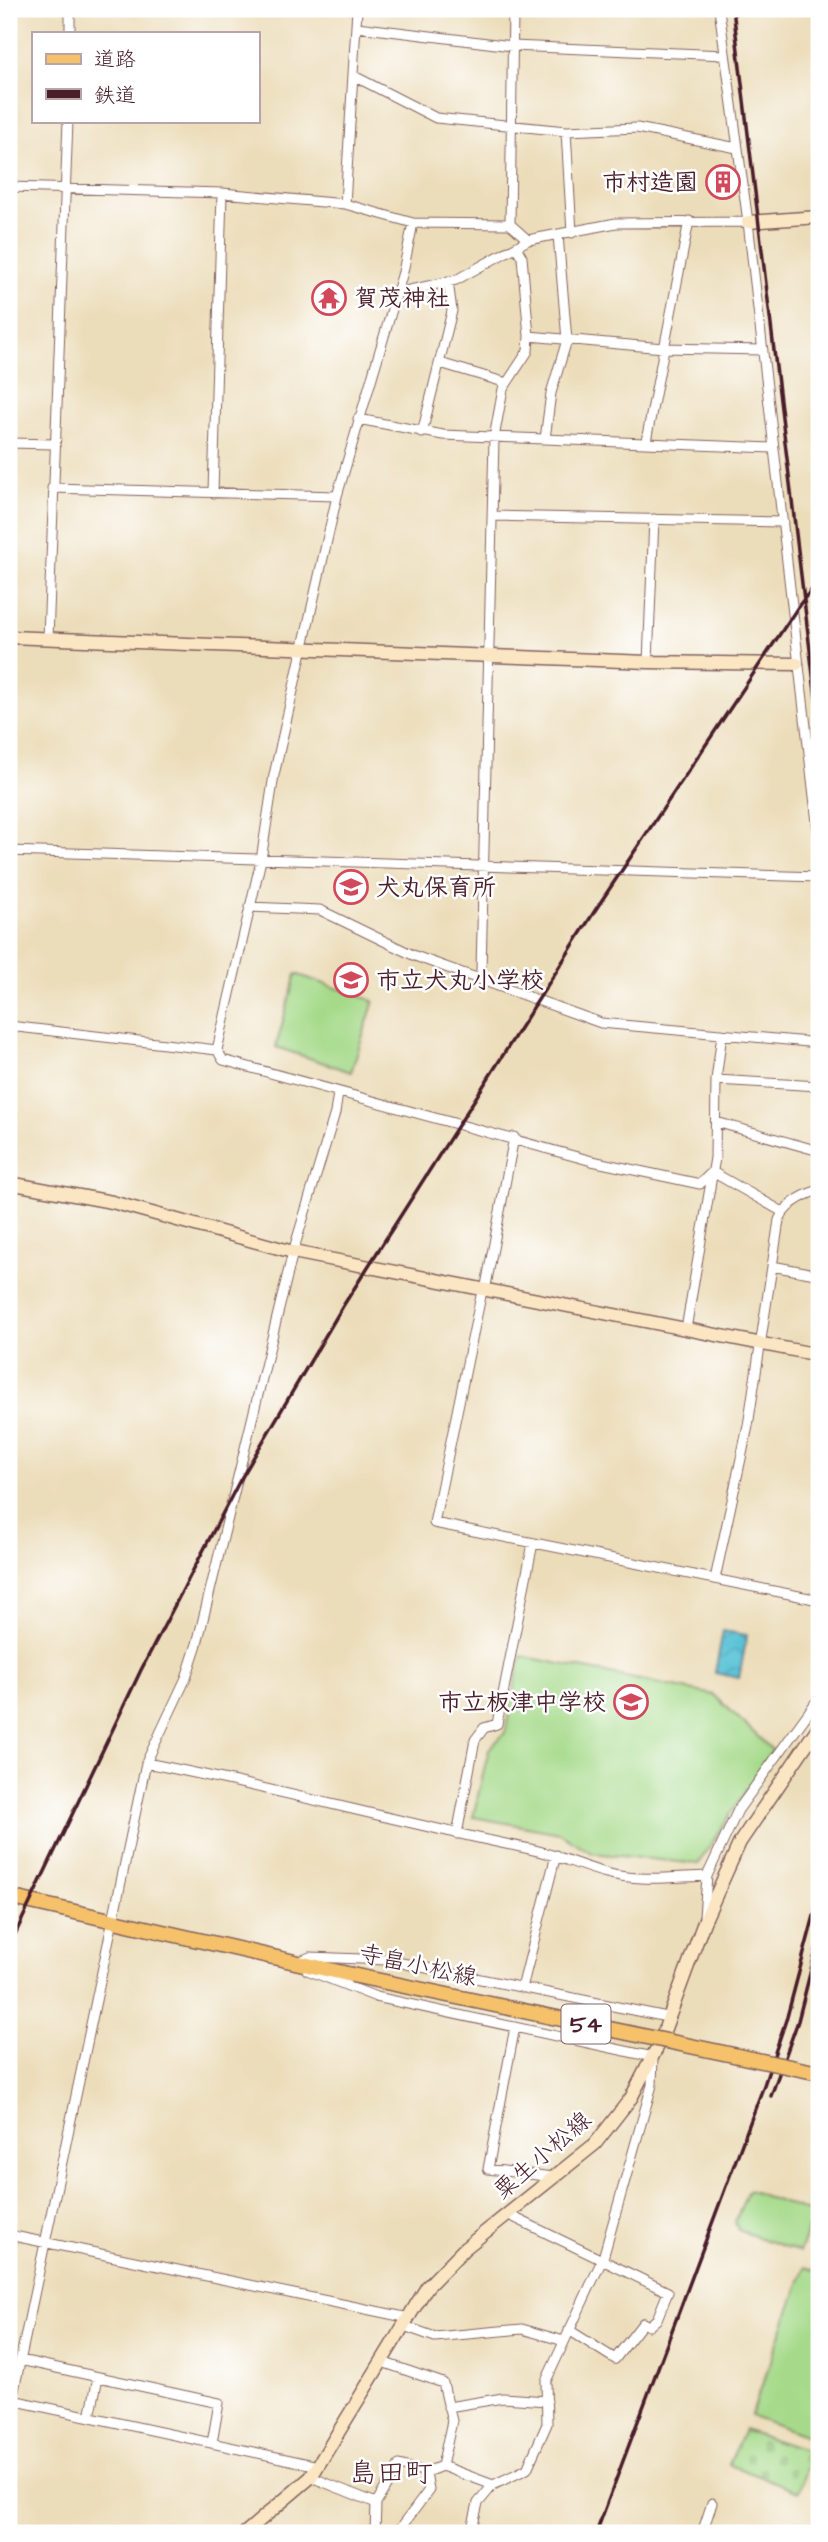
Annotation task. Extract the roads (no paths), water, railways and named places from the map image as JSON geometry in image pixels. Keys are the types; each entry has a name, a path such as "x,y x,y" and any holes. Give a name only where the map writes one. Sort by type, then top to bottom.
{"main road":[{"name":"寺畠小松線","path":"9,1898 352,1975 819,2073"}],"street":[{"path":"70,9 70,32"},
{"path":"345,204 358,9"},
{"path":"510,224 513,9"},
{"path":"719,9 748,222 819,840"},
{"path":"357,27 512,46 725,55"},
{"path":"354,76 436,117 566,131 637,128 737,148"},
{"path":"48,638 68,122"},
{"path":"566,131 572,233"},
{"path":"9,187 222,193 345,204 413,222 510,224 528,240"},
{"path":"213,493 222,193"},
{"path":"396,293 448,281 528,240 617,223 748,222 819,217"},
{"path":"646,441 689,221"},
{"path":"413,222 396,293 337,496 274,775 261,860 217,1050 223,1060 592,1161 700,1184 710,1174 716,1174 783,1212"},
{"path":"545,439 551,393 567,340 558,235"},
{"path":"481,971 486,867 494,438 507,383 528,351 529,335 522,257 516,247"},
{"path":"422,433 452,310 448,281"},
{"path":"529,335 663,348 763,351"},
{"path":"440,363 507,383"},
{"path":"358,419 422,433 773,448"},
{"path":"9,443 54,444"},
{"path":"52,488 337,496"},
{"path":"492,516 783,522"},
{"path":"648,662 654,519"},
{"path":"9,637 648,662 797,664"},
{"path":"9,851 819,877"},
{"path":"249,907 320,910 415,956 601,1023 819,1043"},
{"path":"9,1026 217,1050"},
{"path":"686,1329 710,1174 715,1158 716,1080 722,1034"},
{"path":"716,1080 819,1086"},
{"path":"9,2414 146,1763 187,1678 197,1644 293,1252 335,1113 338,1093"},
{"path":"716,1122 819,1151"},
{"path":"514,1138 434,1522 819,1600"},
{"path":"9,1183 112,1202 293,1252 819,1355"},
{"path":"716,1579 748,1426 772,1266 783,1212 802,1196 819,1190"},
{"path":"772,1266 815,1274 819,1263"},
{"path":"457,1834 475,1740 484,1728 497,1724 533,1543"},
{"path":"704,1922 707,1876 738,1810 819,1698"},
{"name":"粟生小松線","path":"245,2533 311,2477 427,2287 464,2249 595,2144 631,2098 653,2057 704,1922 740,1842 819,1726"},
{"path":"146,1763 253,1783 457,1834 556,1855 607,1874 637,1878 707,1876"},
{"path":"522,1988 556,1855"},
{"path":"471,2533 478,2503 493,2485 527,2469 547,2424 546,2381 603,2259 652,2085 653,2057 376,1997 304,1969 297,1962 310,1957 387,1960 667,2017"},
{"path":"515,2027 488,2169 553,2177"},
{"path":"507,2214 668,2292 666,2304 657,2319 649,2326 643,2323 615,2359 569,2330"},
{"path":"9,2235 406,2322 435,2337 522,2329 564,2340"},
{"path":"20,2360 219,2403 212,2443"},
{"path":"382,2362 443,2383 452,2421 442,2466"},
{"path":"90,2417 98,2377"},
{"path":"448,2407 503,2398 547,2401"},
{"path":"12,2400 318,2466"},
{"path":"374,2533 376,2503 399,2465 426,2472 442,2466 493,2485"},
{"path":"397,2533 429,2490 426,2472"},
{"path":"311,2477 376,2503"},
{"path":"702,2533 712,2503"}],"water":[{"path":"723,1631 747,1635 739,1678 715,1673"}],"railway":[{"path":"733,9 819,725"},
{"path":"9,1947 141,1670 239,1482 343,1306 596,909 800,604 819,580"},
{"path":"596,2533 764,2085 787,2017 819,1897"},
{"path":"771,2096 798,2021 819,1938"}],"place":[{"name":"市村造園","path":"723,182"},
{"name":"賀茂神社","path":"329,298"},
{"name":"犬丸保育所","path":"351,887"},
{"name":"市立犬丸小学校","path":"351,980"},
{"name":"市立板津中学校","path":"631,1702"}],"district":[{"name":"島田町","path":"391,2472"}]}
